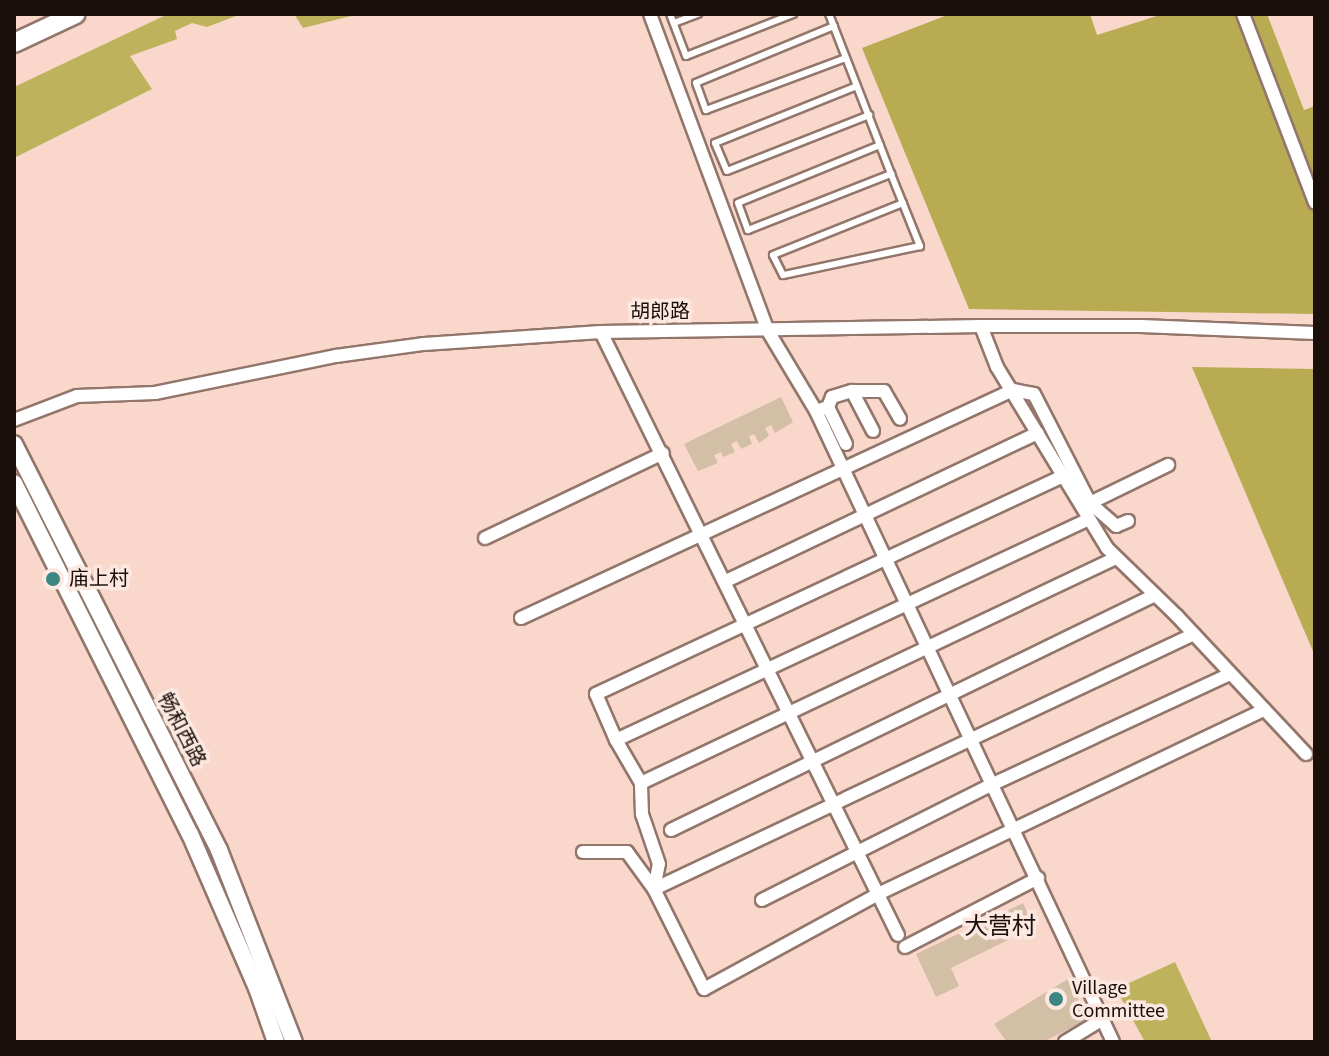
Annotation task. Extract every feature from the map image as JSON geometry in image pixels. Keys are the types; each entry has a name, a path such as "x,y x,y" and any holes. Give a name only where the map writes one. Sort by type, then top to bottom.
{"main road":[{"path":"14,43 76,14"},
{"name":"畅和西路","path":"14,444 219,850 294,1042"},
{"name":"畅和西路","path":"14,483 190,834 257,988 276,1042"}],"street":[{"path":"650,14 768,331 846,444"},
{"path":"1243,14 1315,203"},
{"path":"981,326 986,344 1089,519 1116,558 1194,634 1306,754"},
{"name":"胡郎路","path":"14,420 77,396 155,393 336,356 424,344 601,332 1141,326 1315,333"},
{"path":"601,332 902,941 1038,878"},
{"path":"521,618 1013,390 1034,394 1090,503 1116,526 1128,521"},
{"path":"822,409 832,397 852,391 884,391 900,419"},
{"path":"852,391 873,431"},
{"path":"822,409 842,467 1113,1042"},
{"path":"726,581 1038,433"},
{"path":"485,538 663,453"},
{"path":"1090,503 1168,465"},
{"path":"654,889 659,864 642,814 641,783 616,740 596,694 1063,476"},
{"path":"616,740 1089,519"},
{"path":"641,783 1116,558"},
{"path":"671,830 1155,595"},
{"path":"654,889 973,742 1194,634"},
{"path":"762,900 859,854 993,784 1230,674"},
{"path":"583,852 627,852 654,889 704,989 878,894 1264,710"},
{"path":"1065,1042 1103,1019"}],"lane":[{"path":"670,14 686,56 793,14"},
{"path":"674,23 698,14"},
{"path":"829,14 920,246 783,275 773,255 903,203"},
{"path":"834,26 696,83 706,110 846,58"},
{"path":"857,86 715,143 727,171 869,115"},
{"path":"880,145 738,203 748,230 891,174"}],"shaded area":[{"path":"168,14 241,14 207,27 192,23 175,31 177,39 130,56 152,89 14,158 14,87"},
{"path":"294,14 359,14 303,28"},
{"path":"950,14 1090,14 1097,35 1163,14 1267,14 1304,110 1315,106 1315,314 969,309 862,48"},
{"path":"1192,367 1315,369 1315,656"},
{"path":"1175,962 1212,1042 1145,1042 1116,989"}],"building":[{"path":"781,397 793,422 775,433 771,425 765,428 769,436 759,443 754,434 749,436 752,444 741,449 737,441 731,444 735,452 723,457 721,452 714,455 718,463 698,471 684,444"},
{"path":"1023,903 1034,927 951,968 959,986 936,997 916,954"},
{"name":"Village Committee","path":"1068,979 1088,1019 1043,1042 1007,1042 994,1024"}],"place":[{"name":"庙上村","path":"53,579"},
{"name":"Village Committee","path":"1056,999"}],"district":[{"name":"大营村","path":"1000,927"}]}
